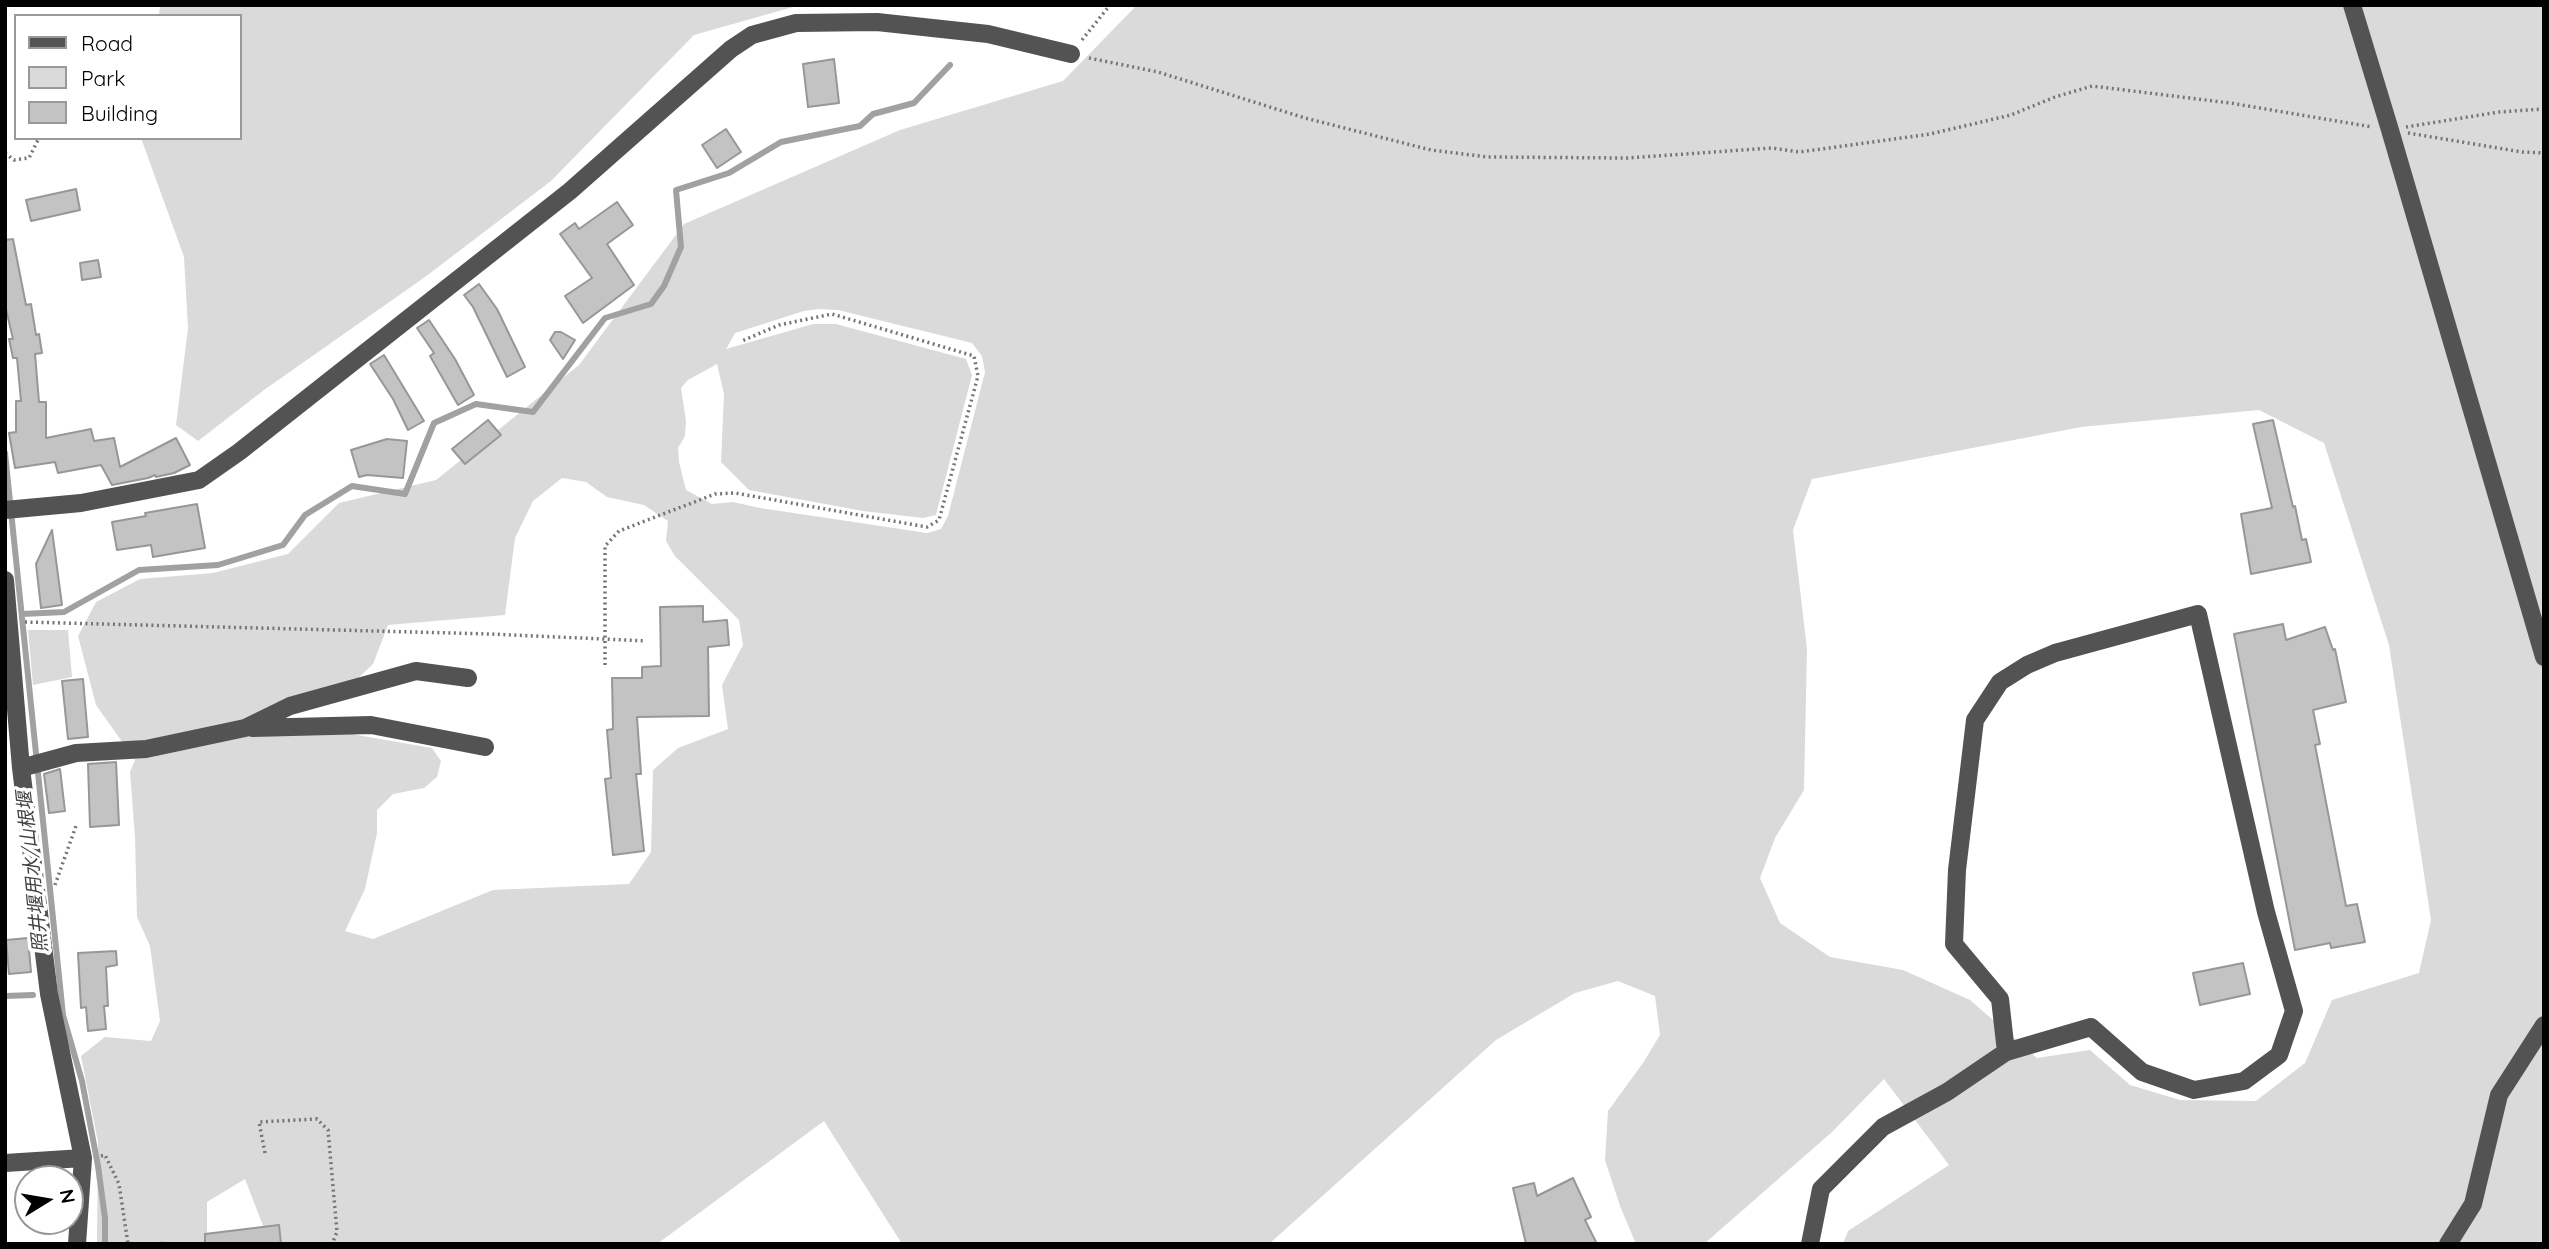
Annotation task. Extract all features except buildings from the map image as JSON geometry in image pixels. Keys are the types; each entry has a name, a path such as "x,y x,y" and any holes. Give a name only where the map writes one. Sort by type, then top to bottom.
{"street":[{"path":"2352,5 2544,657"},
{"path":"5,510 81,503 199,480 239,452 570,191 731,48 752,35 796,23 877,22 988,34 1071,54"},
{"path":"5,580 21,768 49,994 83,1158 77,1244"},
{"path":"1810,1244 1821,1189 1882,1127 1947,1092 2006,1052 2091,1027 2142,1072 2194,1090 2244,1081 2279,1055 2294,1011 2266,912 2198,614 2055,653 2026,665 2000,682 1975,720 1957,870 1954,944 2000,999 2006,1052"},
{"path":"245,728 290,706 416,671 468,678"},
{"path":"21,768 76,753 146,748 245,728 371,725 485,747"},
{"path":"2448,1244 2473,1204 2499,1095 2544,1025"},
{"path":"5,1163 83,1158"}],"path":[{"path":"1110,5 1071,54 1158,72 1305,118 1431,150 1488,158 1627,158 1772,148 1799,152 1930,134 2011,115 2055,97 2092,86 2230,103 2522,152 2544,153"},
{"path":"2390,130 2499,112 2544,109"},
{"path":"5,153 14,160 29,158 38,140"},
{"path":"605,665 605,546 619,531 715,494 735,493 927,527 939,520 978,376 974,356 832,314 779,325 742,341"},
{"path":"9,622 646,641"},
{"path":"36,891 55,885 78,823"},
{"path":"265,1153 259,1122 317,1119 328,1130 337,1232 332,1244"},
{"path":"83,1158 105,1155 119,1184 128,1244"}],"green space":[{"path":"160,5 800,5 694,35 551,181 425,277 264,390 198,441 176,425 188,328 184,257 142,140 242,140 242,14 159,14"},
{"path":"1137,5 2544,5 2544,1244 1843,1244 1848,1231 1949,1165 1884,1079 1832,1132 1704,1244 1636,1244 1605,1160 1608,1111 1660,1035 1655,996 1618,981 1575,993 1496,1040 1269,1244 902,1244 824,1121 657,1244 270,1244 245,1179 207,1202 207,1244 97,1244 98,1142 81,1056 105,1037 151,1041 160,1021 150,946 137,917 130,772 135,760 96,705 78,636 96,602 140,579 213,573 288,554 339,503 436,480 579,365 684,224 900,130 1063,81","holes":["838,310 972,343 982,356 985,372 948,516 941,529 927,533 733,502 712,504 686,490 678,448 685,436 686,421 681,388 688,380 717,364 724,394 721,462 749,490 863,511 923,518 936,515 972,375 966,359 836,324 813,324 726,349 735,333 804,311","2259,410 2324,443 2389,645 2431,920 2419,973 2332,1000 2305,1063 2256,1101 2180,1100 2130,1085 2090,1050 2037,1058 1970,1000 1903,970 1830,957 1780,923 1760,878 1775,838 1804,790 1807,649 1793,530 1812,479 2081,427","562,478 586,482 607,497 644,505 668,521 666,541 675,556 739,620 743,645 722,685 728,729 678,748 653,770 651,852 629,884 493,890 373,939 345,931 365,889 377,833 377,810 393,794 424,788 437,777 441,761 432,748 357,735 283,717 353,683 373,664 388,625 505,615 515,538 533,501"]},
{"path":"28,630 68,630 72,677 33,685"}],"waterway":[{"path":"22,614 64,612 139,570 218,565 283,545 305,515 352,486 405,494 434,423 476,404 533,412 605,318 651,304 664,286 681,247 676,190 729,173 781,142 860,126 873,114 914,103 950,65"},
{"name":"照井堰用水/山根堰","path":"5,453 63,1015 82,1081 98,1166 105,1218 105,1244"},
{"path":"5,996 33,995"}]}
